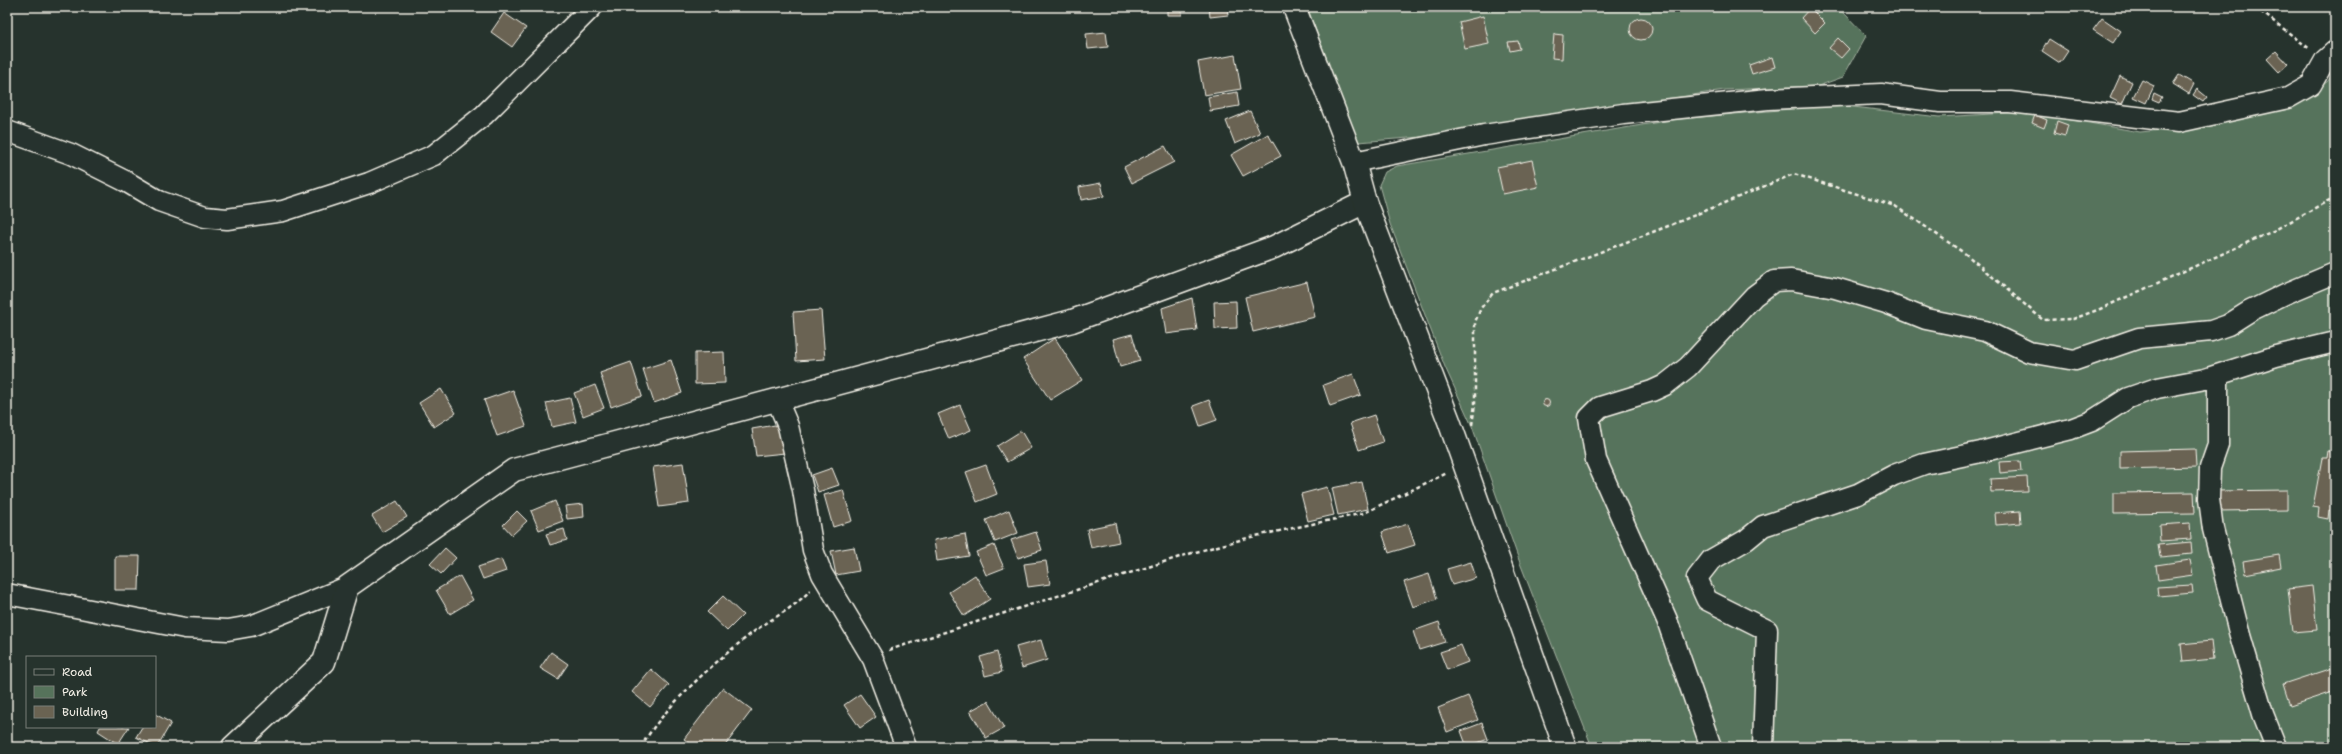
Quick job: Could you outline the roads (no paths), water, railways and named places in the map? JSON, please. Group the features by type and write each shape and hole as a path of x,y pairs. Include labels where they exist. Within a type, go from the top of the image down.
{"street":[{"path":"7,131 71,154 126,182 159,202 205,218 227,219 283,211 369,183 434,155 484,114 592,7"},
{"path":"1294,7 1354,162 1365,202 1464,464 1565,747"},
{"path":"1354,162 1484,135 1623,114 1768,99 1882,94 1940,102 2031,104 2178,122 2288,98 2310,85 2330,56"},
{"path":"7,594 186,628 228,630 251,626 346,586 514,470 1072,321 1274,247 1365,202"},
{"path":"1711,747 1667,620 1596,460 1589,418 1600,407 1652,391 1665,384 1688,366 1754,296 1774,281 1791,280 1835,288 1886,303 1926,320 1986,331 2029,352 2075,360 2139,338 2211,331 2222,327 2285,294 2335,273"},
{"path":"1763,747 1767,630 1707,600 1697,578 1711,560 1746,540 1763,526 1858,494 1894,475 1924,464 1981,452 2071,429 2092,421 2128,398 2157,388 2218,375 2276,356 2335,342"},
{"path":"2218,375 2218,446 2210,468 2209,499 2213,529 2239,632 2263,714 2276,747"},
{"path":"777,400 788,426 803,490 813,550 822,574 873,659 906,747"},
{"path":"233,747 324,662 346,586"}]}
